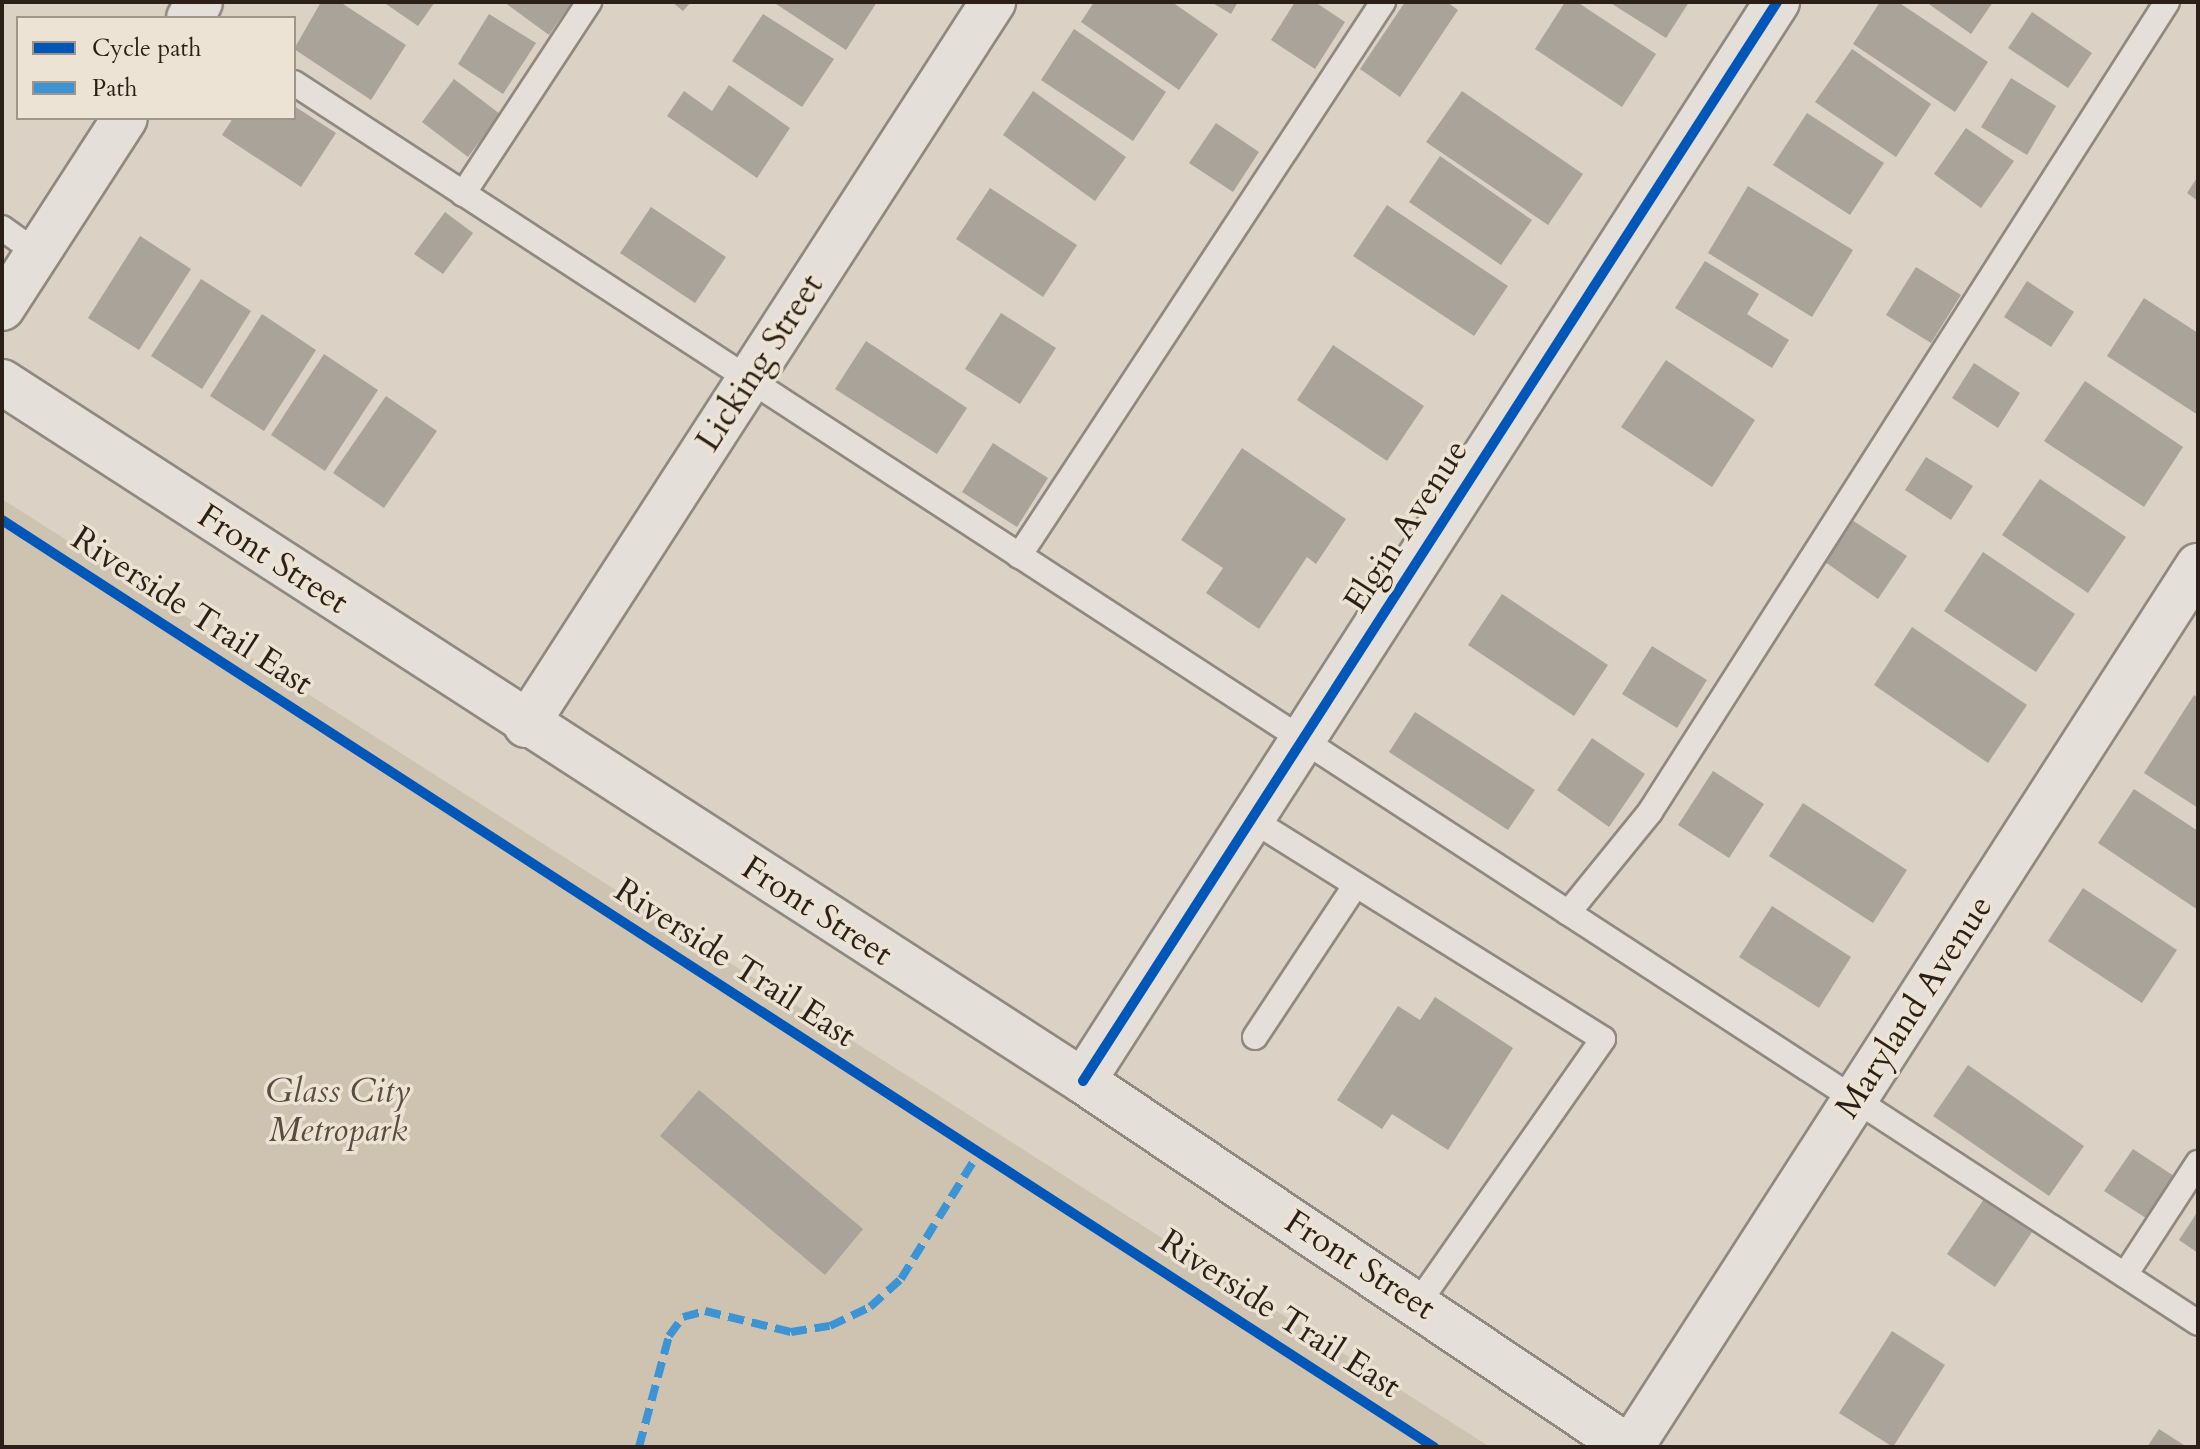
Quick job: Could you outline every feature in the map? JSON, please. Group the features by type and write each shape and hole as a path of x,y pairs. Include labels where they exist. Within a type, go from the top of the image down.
{"street":[{"name":"Licking Street","path":"526,725 993,2"},
{"name":"Elgin Avenue","path":"1083,1081 1777,2"},
{"path":"2,308 124,120"},
{"name":"Front Street","path":"2,382 526,725 1083,1081 1630,1447"},
{"name":"Maryland Avenue","path":"1630,1447 2198,566"}],"lane":[{"path":"463,194 589,2"},
{"path":"1019,556 1383,2"},
{"path":"1568,913 1650,812 2167,2"},
{"path":"296,84 2198,1323"},
{"path":"2,228 37,253"},
{"path":"1251,819 1603,1039 1418,1303"},
{"path":"1255,1037 1355,886"},
{"path":"2125,1275 2198,1163"}],"green space":[{"name":"Glass City Metropark","path":"2,499 1490,1447 2,1447"}],"building":[{"path":"321,2 340,2 406,45 371,100 296,50"},
{"path":"383,2 435,2 418,26"},
{"path":"504,2 572,2 549,35"},
{"path":"672,2 691,2 683,11"},
{"path":"773,2 877,2 846,50"},
{"path":"1094,2 1172,2 1218,34 1179,90 1081,22"},
{"path":"1211,2 1238,2 1231,14"},
{"path":"1295,2 1315,2 1345,22 1315,69 1271,40"},
{"path":"1405,2 1447,2 1458,10 1400,97 1360,69"},
{"path":"1565,2 1577,2 1656,54 1622,107 1535,49"},
{"path":"1609,2 1689,2 1666,38"},
{"path":"1880,2 1898,2 1988,62 1955,112 1853,44"},
{"path":"1926,2 1993,2 1971,34"},
{"path":"2032,12 2092,53 2068,88 2008,48"},
{"path":"489,14 536,43 503,94 458,64"},
{"path":"763,14 834,59 802,107 732,61"},
{"path":"1074,29 1166,92 1133,141 1041,80"},
{"path":"1852,49 1931,104 1896,157 1815,102"},
{"path":"2011,78 2056,106 2027,155 1981,127"},
{"path":"454,79 500,114 468,157 422,122"},
{"path":"729,85 790,128 757,178 667,116 684,91 712,111"},
{"path":"1033,91 1126,157 1095,201 1003,135"},
{"path":"1462,91 1583,174 1548,225 1426,142"},
{"path":"296,107 336,133 301,187 222,135 232,120 296,120"},
{"path":"1807,113 1884,163 1850,215 1773,165"},
{"path":"1216,123 1259,152 1233,192 1189,163"},
{"path":"1966,128 2014,161 1981,208 1934,174"},
{"path":"1440,156 1532,220 1501,265 1409,202"},
{"path":"2198,176 2198,201 2187,193"},
{"path":"1748,186 1853,250 1812,317 1708,253"},
{"path":"990,188 1077,245 1043,297 956,239"},
{"path":"1387,205 1508,286 1474,336 1353,256"},
{"path":"651,207 726,257 695,303 620,253"},
{"path":"445,212 473,233 443,274 414,254"},
{"path":"140,236 191,269 139,350 88,318"},
{"path":"1705,261 1759,294 1747,314 1789,340 1772,368 1675,308"},
{"path":"1916,267 1961,295 1931,343 1886,315"},
{"path":"201,279 251,311 202,389 151,356"},
{"path":"2027,281 2074,312 2051,347 2004,317"},
{"path":"2144,298 2198,333 2198,415 2107,356"},
{"path":"1001,313 1056,348 1020,404 965,369"},
{"path":"262,314 316,350 264,431 210,396"},
{"path":"866,341 967,408 937,454 835,389"},
{"path":"1333,345 1424,406 1387,461 1297,400"},
{"path":"324,354 378,390 325,471 271,435"},
{"path":"1666,360 1755,420 1712,487 1621,427"},
{"path":"1974,363 2020,393 1998,428 1952,398"},
{"path":"2085,381 2183,447 2144,507 2044,441"},
{"path":"386,396 437,431 384,508 333,473"},
{"path":"993,443 1048,478 1017,527 962,492"},
{"path":"1242,448 1346,519 1316,564 1307,557 1259,629 1206,593 1223,568 1181,540"},
{"path":"1926,457 1973,486 1951,520 1905,490"},
{"path":"2040,479 2126,537 2088,593 2002,535"},
{"path":"1852,520 1907,556 1878,599 1825,562"},
{"path":"1983,552 2075,614 2036,672 1944,611"},
{"path":"1502,594 1608,665 1574,716 1468,645"},
{"path":"1912,627 2027,705 1988,763 1874,685"},
{"path":"1652,646 1707,680 1677,728 1622,694"},
{"path":"2194,695 2198,698 2198,808 2144,773"},
{"path":"1415,712 1535,790 1508,830 1389,752"},
{"path":"1592,738 1645,774 1609,827 1557,790"},
{"path":"1713,771 1764,804 1729,858 1678,825"},
{"path":"2134,789 2198,831 2198,910 2098,843"},
{"path":"1803,803 1907,870 1873,923 1769,856"},
{"path":"2083,888 2177,950 2142,1003 2048,941"},
{"path":"1772,906 1851,957 1819,1008 1739,957"},
{"path":"1435,997 1513,1048 1448,1150 1392,1114 1382,1129 1337,1100 1398,1006 1420,1020"},
{"path":"1968,1065 2084,1146 2049,1196 1933,1116"},
{"path":"699,1090 863,1229 825,1275 660,1136"},
{"path":"2133,1149 2177,1178 2149,1220 2104,1191"},
{"path":"1984,1199 2032,1232 1995,1287 1947,1254"},
{"path":"2198,1211 2198,1253 2179,1240"},
{"path":"1892,1331 1945,1365 1893,1447 1839,1413"},
{"path":"2159,1429 2187,1447 2147,1447"}],"marked path":[{"path":"639,1447 669,1336 683,1317 705,1311 791,1332 830,1326 870,1307 901,1279 979,1152"}],"cycle path":[{"path":"1083,1081 1777,2"},
{"name":"Riverside Trail East","path":"2,520 1434,1447"}]}
